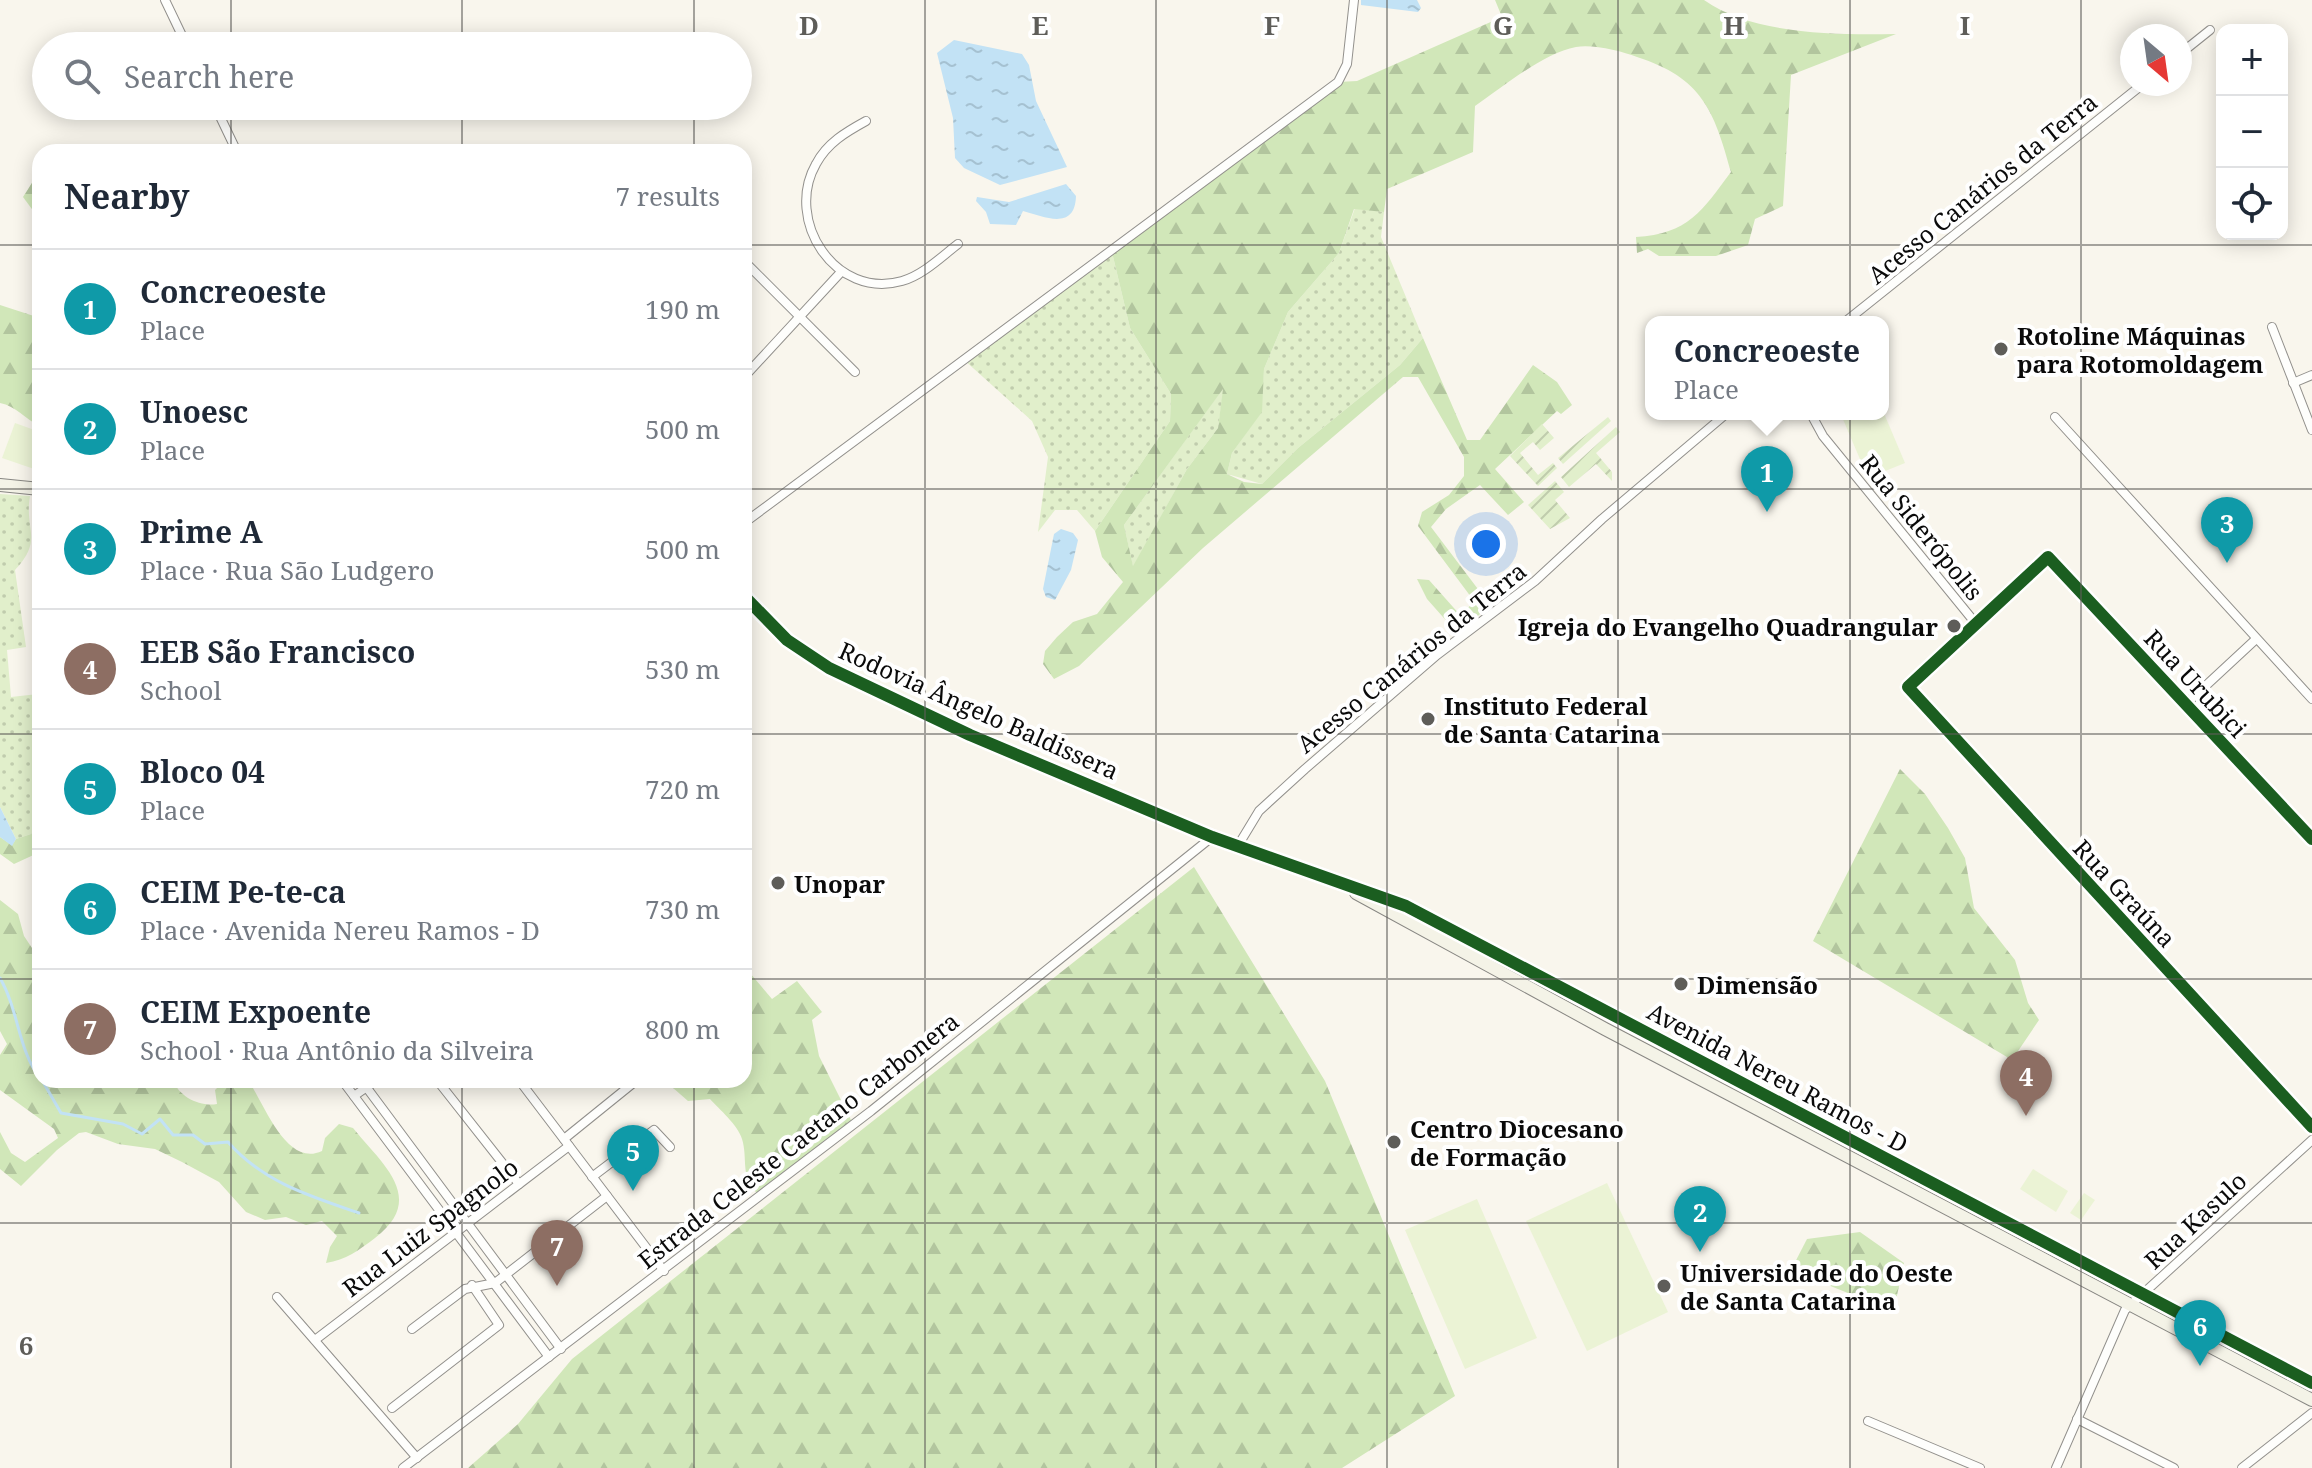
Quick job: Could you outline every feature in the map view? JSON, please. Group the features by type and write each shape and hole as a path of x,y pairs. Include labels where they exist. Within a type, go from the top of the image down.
{"street":[{"path":"165,0 180,32"},
{"path":"752,517 1338,82 1347,64 1354,0"},
{"path":"2192,44 2210,30"},
{"name":"Acesso Canários da Terra","path":"1853,316 2128,96"},
{"path":"222,120 233,144"},
{"path":"866,121 827,148 815,165 804,200 806,221 815,242 841,272 880,283 900,282 919,274 958,244"},
{"path":"752,269 855,372"},
{"path":"752,368 841,272"},
{"path":"2272,327 2312,430"},
{"path":"2293,383 2312,375"},
{"path":"2055,417 2312,699"},
{"name":"Acesso Canários da Terra","path":"1239,844 1259,811 1305,769 1437,655 1535,581 1602,519 1719,420"},
{"name":"Rua Siderópolis","path":"1814,420 1823,436 1977,625"},
{"path":"0,485 32,488"},
{"name":"Rua Urubici","path":"1977,625 2048,557 2312,839"},
{"name":"Rodovia Ângelo Baldissera","path":"752,604 787,640 829,668 970,735 1212,837"},
{"name":"Rua Graúna","path":"1977,625 1908,687 2312,1127"},
{"path":"2186,704 2255,640"},
{"name":"Avenida Nereu Ramos - D","path":"1212,837 1239,844 1406,906 2312,1383"},
{"name":"Estrada Celeste Caetano Carbonera","path":"403,1468 922,1071 1212,837"},
{"name":"Avenida Nereu Ramos - D","path":"1325,875 1399,919 2312,1400"},
{"path":"348,1088 549,1357"},
{"path":"354,1096 361,1088"},
{"path":"367,1088 561,1349"},
{"path":"443,1088 519,1184"},
{"path":"525,1088 664,1271"},
{"name":"Rua Luiz Spagnolo","path":"315,1340 519,1184 628,1088"},
{"path":"1758,1109 1765,1095"},
{"path":"592,1177 654,1130 670,1147"},
{"name":"Rua Kasulo","path":"2056,1468 2130,1304 2312,1140"},
{"path":"412,1329 472,1285 495,1283 607,1196"},
{"path":"392,1408 499,1325 472,1285"},
{"path":"277,1297 417,1458"},
{"path":"2242,1468 2312,1413"},
{"path":"2077,1419 2174,1468"},
{"path":"1868,1421 1980,1468"},
{"path":"1951,1468 1955,1458"}],"green space":[{"path":"1495,0 1704,0 1724,12 1771,26 1823,33 1896,34 1791,75 1783,206 1755,219 1748,245 1716,256 1659,256 1648,249 1637,253 1636,237 1669,231 1692,218 1731,172 1711,114 1691,86 1659,65 1599,47 1563,50 1524,72 1475,106 1473,152 1387,189 1384,212 1354,209 1339,253 1288,312 1264,369 1262,412 1232,453 1227,474 1244,482 1262,484 1298,448 1400,365 1423,338 1467,440 1480,440 1533,365 1557,382 1572,405 1561,414 1557,411 1495,469 1524,502 1508,515 1480,485 1446,509 1431,527 1490,605 1458,634 1427,599 1417,579 1429,580 1461,616 1474,601 1418,526 1422,512 1449,495 1464,476 1464,457 1418,377 1403,377 1203,548 1079,666 1054,679 1043,664 1045,651 1073,622 1097,614 1123,582 1102,557 1095,531 1170,421 1171,394 1130,328 1111,248 1338,82 1357,81 1502,17","holes":["1223,389 1218,428 1187,469 1133,566 1124,525"]},
{"path":"32,183 32,209 23,197"},
{"path":"1355,208 1384,212 1381,237 1423,338 1400,365 1298,448 1262,484 1227,474 1232,453 1261,412 1264,369 1288,312 1339,253"},
{"path":"1111,248 1130,328 1171,394 1170,421 1095,531 1077,510 1055,510 1038,532 1048,457 1032,421 963,359"},
{"path":"0,305 32,315 32,421 0,403"},
{"path":"1224,387 1218,428 1187,469 1133,567 1124,525"},
{"path":"1608,417 1611,421 1563,464 1558,458"},
{"path":"1843,420 1887,420 1905,463 1868,478"},
{"path":"15,423 32,429 32,468 2,458"},
{"path":"1542,424 1554,438 1540,450 1533,442 1520,453 1538,475 1553,463 1557,468 1538,486 1510,456"},
{"path":"1616,427 1620,432 1596,453 1612,472 1612,481 1596,464 1569,487 1561,477"},
{"path":"1555,481 1564,492 1555,500 1570,518 1550,529 1528,505"},
{"path":"0,494 30,496 31,542 15,570 26,647 7,650 11,697 32,695 32,834 16,839 0,807"},
{"path":"1900,769 1925,794 1965,858 1974,908 2015,960 2028,1003 2039,1020 2012,1060 1813,941"},
{"path":"32,834 32,856 14,864 0,854 0,837 12,845 16,839"},
{"path":"1194,867 1325,1081 1455,1396 1342,1468 468,1468 518,1424 572,1359"},
{"path":"0,900 18,914 24,936 32,948 32,1088 178,1088 185,1096 210,1105 217,1104 217,1088 253,1088 278,1130 298,1150 309,1154 322,1151 325,1138 339,1124 353,1128 395,1182 399,1195 398,1209 390,1223 375,1238 340,1260 326,1263 337,1236 322,1221 306,1225 286,1217 265,1220 246,1212 219,1182 155,1149 118,1144 86,1132 79,1133 21,1186 0,1169 0,1132 11,1153 25,1162 58,1138 54,1129 0,1090 0,1055 7,1044 0,1031"},
{"path":"752,975 772,999 797,981 822,1012 812,1020 819,1056 852,1122 757,1193 748,1181 744,1146 732,1123 710,1099 688,1101 673,1088 752,1088"},
{"path":"2033,1169 2068,1191 2056,1212 2020,1189"},
{"path":"1607,1183 1668,1312 1587,1351 1526,1221"},
{"path":"2084,1193 2095,1200 2081,1220 2070,1213"},
{"path":"1477,1199 1537,1338 1465,1369 1405,1230"},
{"path":"1860,1232 1904,1263 1896,1300 1875,1304 1791,1270 1807,1239"}],"water":[{"path":"1361,0 1417,0 1421,8 1418,12 1361,5"},
{"path":"954,40 1022,54 1029,65 1036,101 1067,167 1000,185 964,168 955,158 953,118 937,53"},
{"path":"1066,184 1076,196 1074,207 1065,218 1049,218 1023,211 1016,225 990,224 986,212 976,201 977,197 1009,202"},
{"path":"1061,529 1073,533 1078,540 1071,570 1055,600 1046,597 1043,589 1054,534"},
{"path":"0,807 16,839 12,846 0,837"}],"waterway":[{"path":"0,978 32,1065"},
{"path":"47,1088 61,1113 123,1124 142,1134 160,1119 173,1135 193,1135 205,1144 228,1142 272,1178 305,1194 359,1213"}],"cycle path":[{"path":"2312,839 2048,557 1908,687 2312,1127"},
{"path":"752,604 787,640 829,668 970,735 1212,837 1406,906 2312,1383"}],"place":[{"name":"Rotoline Máquinas para Rotomoldagem","path":"2001,349"},
{"name":"Concreoeste","path":"1767,512"},
{"name":"Prime A","path":"2227,563"},
{"name":"Igreja do Evangelho Quadrangular","path":"1954,626"},
{"name":"Instituto Federal de Santa Catarina","path":"1428,719"},
{"name":"Unopar","path":"778,883"},
{"name":"Dimensão","path":"1681,984"},
{"name":"EEB São Francisco","path":"2026,1116"},
{"name":"Centro Diocesano de Formação","path":"1394,1142"},
{"name":"Bloco 04","path":"633,1191"},
{"name":"Unoesc","path":"1700,1252"},
{"name":"CEIM Expoente","path":"557,1286"},
{"name":"Universidade do Oeste de Santa Catarina","path":"1664,1286"},
{"name":"CEIM Pe-te-ca","path":"2200,1366"}]}
